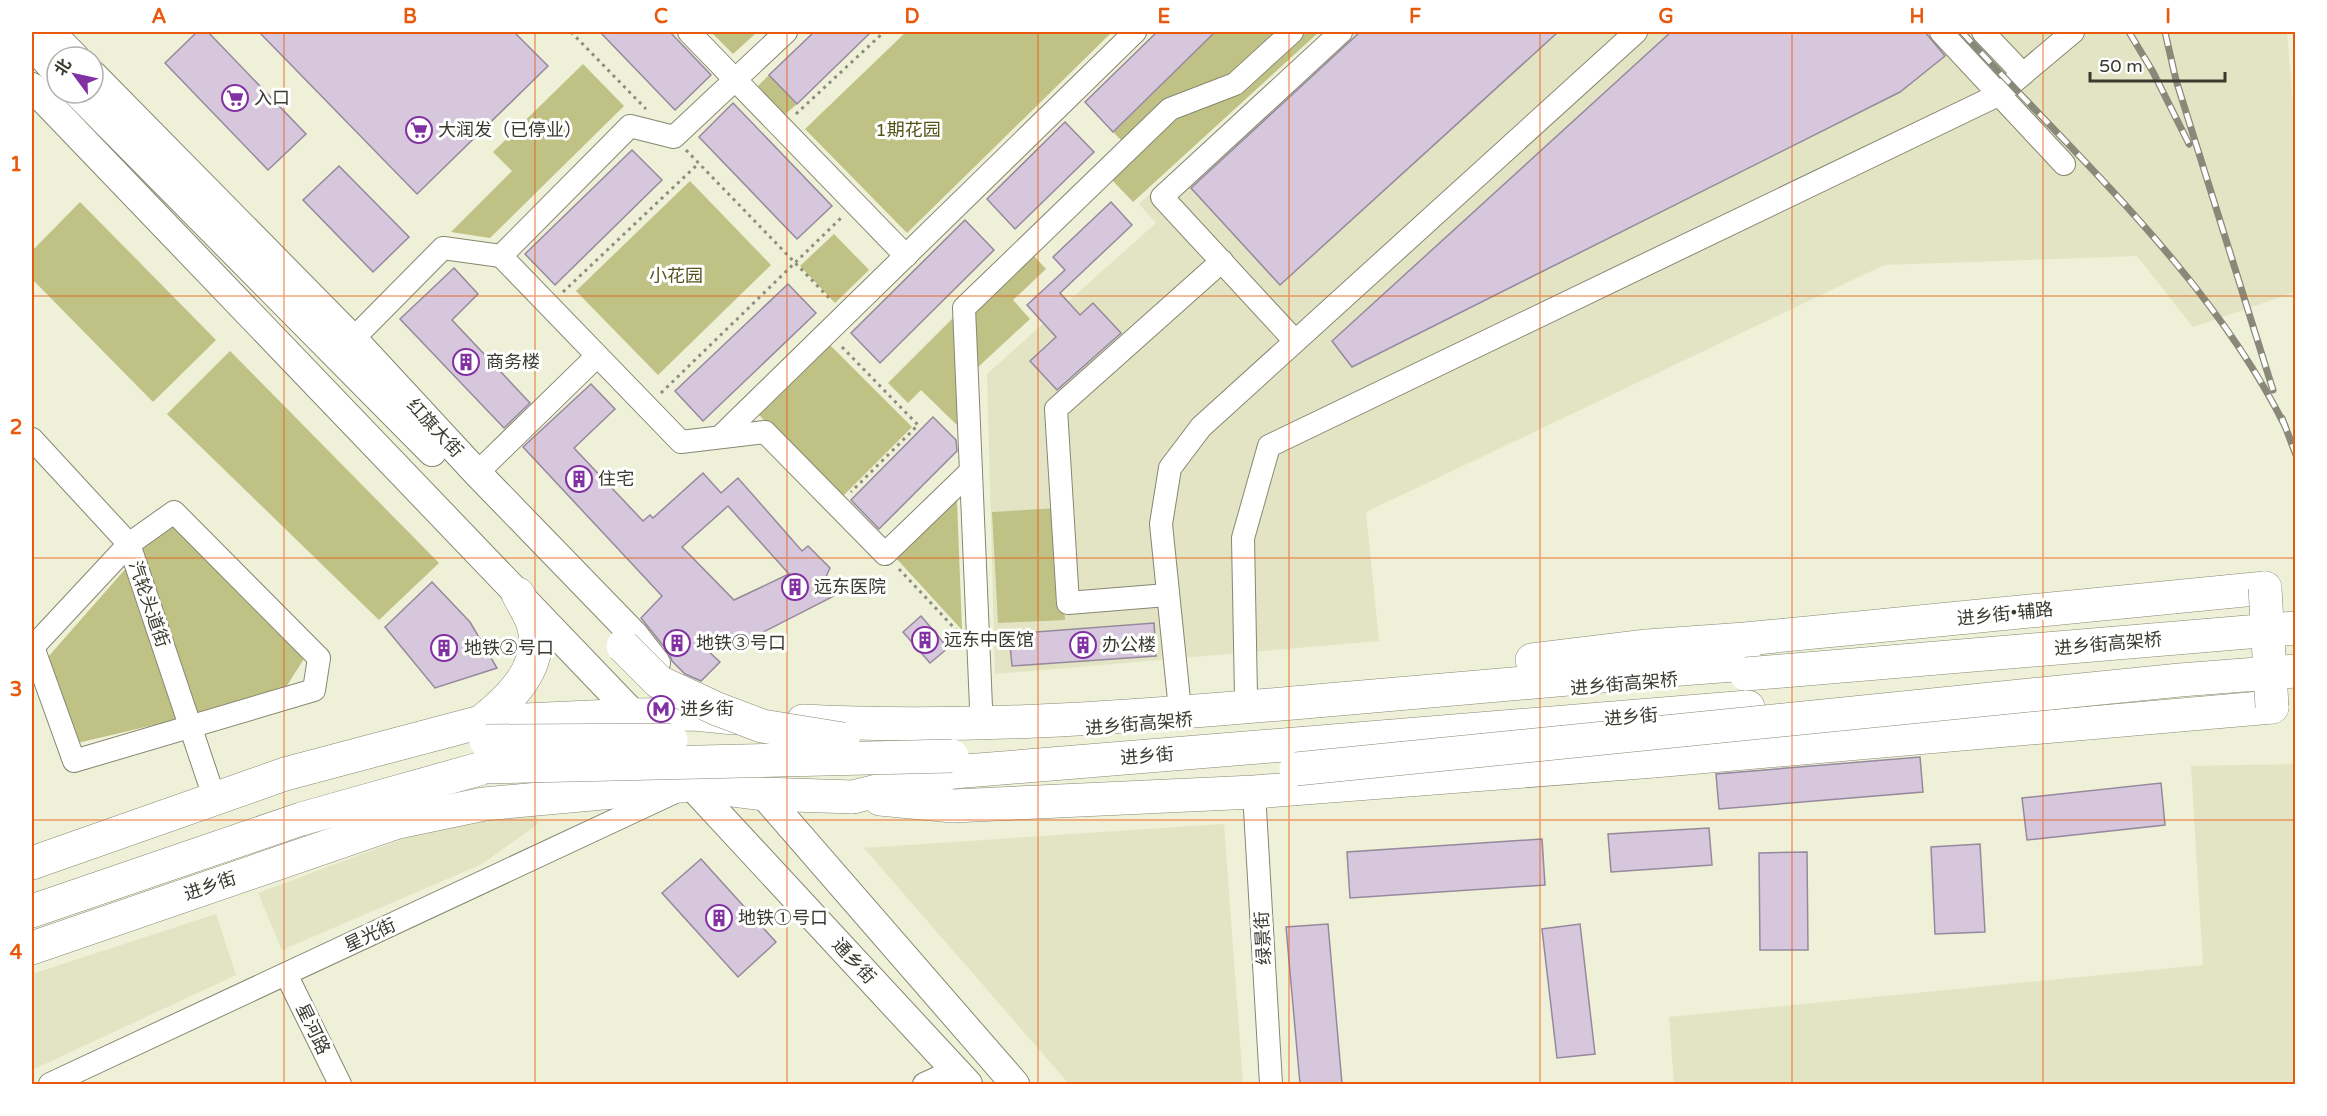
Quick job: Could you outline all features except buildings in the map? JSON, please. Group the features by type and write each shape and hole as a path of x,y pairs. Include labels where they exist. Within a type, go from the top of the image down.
{"highway":[{"name":"进乡街•辅路","path":"1648,659 1746,651 2265,588 2272,707 1654,761"},
{"path":"481,722 515,692 534,659 534,628 518,594"},
{"name":"进乡街高架桥","path":"952,748 2295,628"},
{"path":"623,646 659,682 717,709 762,726 855,732 947,708 1246,696 1648,659"},
{"name":"进乡街高架桥","path":"952,748 2295,649"},
{"path":"32,884 294,793 486,741 855,732 1163,714 1648,659"},
{"path":"854,797 953,806 1133,783 1296,769 2156,682 2295,672"},
{"name":"进乡街","path":"32,948 398,822 484,804 691,785 763,794 854,797 953,772 1748,707"},
{"path":"32,863 285,774 481,722 694,714 855,732 952,748"},
{"name":"红旗大街","path":"694,714 763,794"},
{"path":"634,715 691,785"},
{"path":"986,803 1163,798 1654,761 1652,715"},
{"name":"进乡街","path":"32,911 302,819 486,767 952,748"}],"main road":[{"path":"50,32 63,45"},
{"path":"32,44 45,59"},
{"path":"32,87 634,715"},
{"name":"红旗大街","path":"105,87 353,339 477,474 635,636 694,714"},
{"path":"89,105 623,646"},
{"name":"通乡街","path":"691,785 962,1077"},
{"path":"763,794 1015,1084"}],"street":[{"path":"689,32 906,256"},
{"path":"501,256 630,126 674,137 786,32"},
{"path":"720,437 1135,32"},
{"path":"981,707 964,308 1170,109 1235,84 1292,32"},
{"path":"1295,341 1162,197 1341,32"},
{"path":"1179,700 1161,524 1170,468 1201,427 1636,32"},
{"path":"1941,32 2064,164"},
{"path":"1983,32 2023,74"},
{"path":"1246,696 1243,538 1269,446 1998,95 2073,32"},
{"path":"353,339 443,248 501,256 681,442 765,432 885,554 971,471"},
{"path":"1167,595 1068,603 1056,410 1222,261"},
{"path":"477,474 597,356"},
{"name":"汽轮头道街","path":"32,439 129,544 215,800"},
{"path":"174,512 319,657 314,690 190,725 74,761 33,647 129,544 174,512"},
{"name":"星光街","path":"50,1084 691,785"},
{"name":"绿景街","path":"1254,792 1271,1084"},
{"name":"星河路","path":"286,974 340,1084"},
{"path":"924,1084 962,1077"}],"path":[{"path":"571,32 845,315"},
{"path":"782,128 884,32"},
{"path":"563,292 699,163"},
{"path":"647,407 856,204"},
{"path":"827,332 918,425 837,506"},
{"path":"885,554 978,653"}],"shaded area":[{"path":"1330,32 2287,32 2296,140 2295,292 2193,327 2137,256 1884,265 1366,512 1379,641 995,674 987,374 1156,223 1139,204"},
{"path":"2295,764 2295,1084 1674,1084 1669,1017 2203,965 2191,766"},
{"path":"535,811 538,824 482,864 282,950 258,893 451,821"},
{"path":"1224,824 1243,1084 1069,1084 864,848"},
{"path":"216,914 236,975 32,1070 32,974"}],"green space":[{"path":"711,32 757,32 733,54"},
{"name":"1期花园","path":"906,32 1112,32 907,233 805,129"},
{"path":"1215,32 1277,32 1229,79 1124,143 1113,132"},
{"path":"1305,32 1319,32 1133,202 1112,180 1179,117 1243,91"},
{"path":"583,64 624,106 490,238 451,232 512,171 493,152"},
{"path":"769,75 797,104 781,118 754,90"},
{"name":"小花园","path":"690,181 771,265 658,375 576,291"},
{"path":"80,202 216,340 153,402 32,279 32,251"},
{"path":"834,234 869,270 835,303 800,266"},
{"path":"1033,255 1046,269 1013,300 1030,319 977,368 975,309"},
{"path":"954,317 959,427 921,390 908,403 888,383"},
{"path":"828,343 912,427 841,498 757,413"},
{"path":"230,351 439,563 379,620 167,414"},
{"path":"957,500 962,630 895,557"},
{"path":"1059,508 1065,620 998,623 992,512"},
{"path":"171,517 307,654 281,695 73,744 41,665"}],"railway":[{"path":"1962,32 2094,171 2179,267 2218,318 2254,371 2285,426"},
{"path":"2129,32 2153,72 2189,144"},
{"path":"2165,32 2176,80 2273,390"},
{"path":"2282,418 2296,455"}],"place":[{"name":"入口","path":"235,98"},
{"name":"大润发（已停业）","path":"419,130"},
{"name":"商务楼","path":"466,362"},
{"name":"住宅","path":"579,479"},
{"name":"远东医院","path":"795,587"},
{"name":"远东中医馆","path":"925,640"},
{"name":"地铁③号口","path":"677,643"},
{"name":"办公楼","path":"1083,645"},
{"name":"地铁②号口","path":"444,648"},
{"name":"进乡街","path":"661,709"},
{"name":"地铁①号口","path":"719,918"}]}
